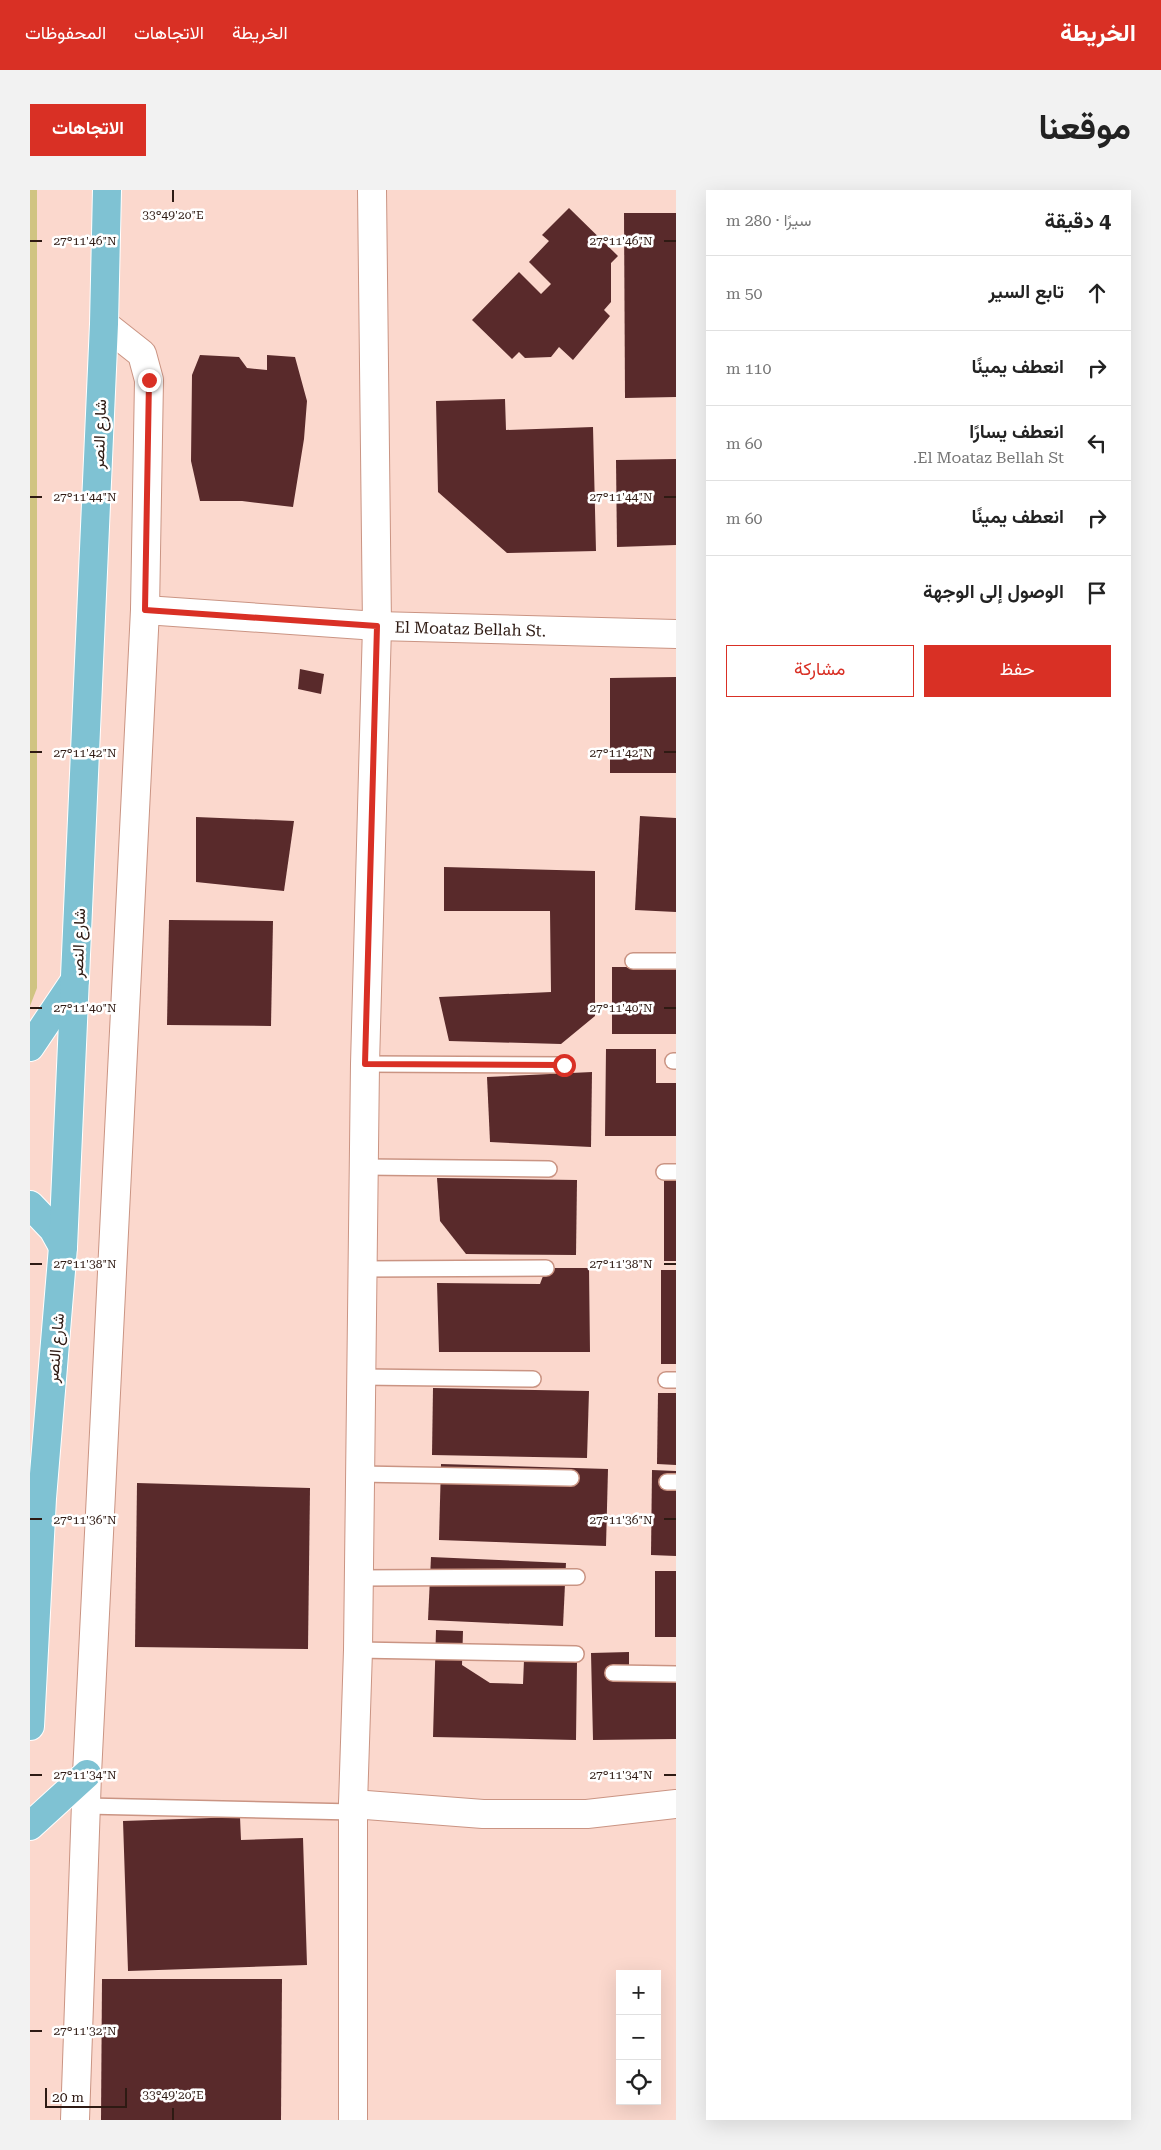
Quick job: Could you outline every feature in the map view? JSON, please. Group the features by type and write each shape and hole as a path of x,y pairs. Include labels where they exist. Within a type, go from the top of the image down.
{"main road":[{"name":"شارع النصر","path":"30,1726 42,1498 63,1247 104,324 107,190"},
{"path":"30,1047 76,979"},
{"path":"30,1205 53,1229 63,1247"},
{"path":"30,1826 87,1774"}],"street":[{"path":"353,2120 353,1808 358,1650 363,1168 377,626 372,190"},
{"path":"75,2120 87,1774 145,610 149,380 142,354 104,324"},
{"name":"El Moataz Bellah St.","path":"145,610 377,626 676,634"},
{"path":"353,1808 483,1814 587,1814 676,1804"}],"lane":[{"path":"633,961 676,961"},
{"path":"365,1064 564,1065"},
{"path":"363,1168 549,1169"},
{"path":"363,1269 546,1268"},
{"path":"361,1377 533,1379"},
{"path":"360,1474 571,1478"},
{"path":"359,1578 577,1577"},
{"path":"358,1650 576,1654"},
{"path":"613,1673 676,1674"},
{"path":"86,1806 353,1808"}],"shaded area":[{"path":"30,190 37,190 37,988 30,1006"}],"building":[{"path":"569,208 618,256 611,263 611,302 604,310 610,316 573,360 559,347 551,357 525,358 519,352 512,359 472,320 519,272 541,294 551,284 529,262 549,241 542,235"},
{"path":"624,213 676,213 676,397 625,398"},
{"path":"200,355 239,357 247,368 267,370 267,355 295,357 307,401 304,439 293,507 242,501 200,501 191,461 192,375"},
{"path":"505,399 506,430 593,427 596,551 507,553 438,492 436,401"},
{"path":"676,459 676,545 617,547 616,460"},
{"path":"300,669 324,674 321,694 298,689"},
{"path":"676,677 676,773 610,773 610,678"},
{"path":"640,816 676,818 676,912 635,910"},
{"path":"196,817 294,821 284,891 196,882"},
{"path":"444,867 595,871 595,1016 561,1044 449,1041 439,997 551,992 550,911 444,911"},
{"path":"169,920 273,921 271,1026 167,1025"},
{"path":"612,967 676,967 676,1034 612,1034"},
{"path":"606,1049 656,1049 656,1083 676,1083 676,1136 605,1136"},
{"path":"592,1072 591,1147 490,1142 487,1077"},
{"path":"664,1172 676,1172 676,1261 664,1261"},
{"path":"437,1178 577,1180 576,1255 466,1254 440,1221"},
{"path":"546,1268 589,1268 590,1352 439,1352 437,1283 540,1284"},
{"path":"661,1270 676,1270 676,1364 661,1364"},
{"path":"433,1388 589,1391 587,1458 432,1455"},
{"path":"658,1393 676,1393 676,1465 657,1464"},
{"path":"441,1464 608,1469 606,1546 439,1540"},
{"path":"652,1470 676,1471 676,1556 651,1555"},
{"path":"137,1483 310,1488 308,1649 135,1647"},
{"path":"431,1557 566,1563 563,1626 428,1620"},
{"path":"655,1571 676,1571 676,1637 655,1637"},
{"path":"436,1630 463,1631 462,1665 490,1683 523,1684 524,1660 577,1662 576,1740 433,1737"},
{"path":"629,1652 629,1681 676,1680 676,1739 593,1740 591,1653"},
{"path":"240,1817 241,1840 303,1838 307,1965 128,1971 123,1821"},
{"path":"102,1979 282,1979 281,2120 101,2120"}],"route":[{"path":"149,380 145,610 377,626 365,1064 564,1065"}]}
